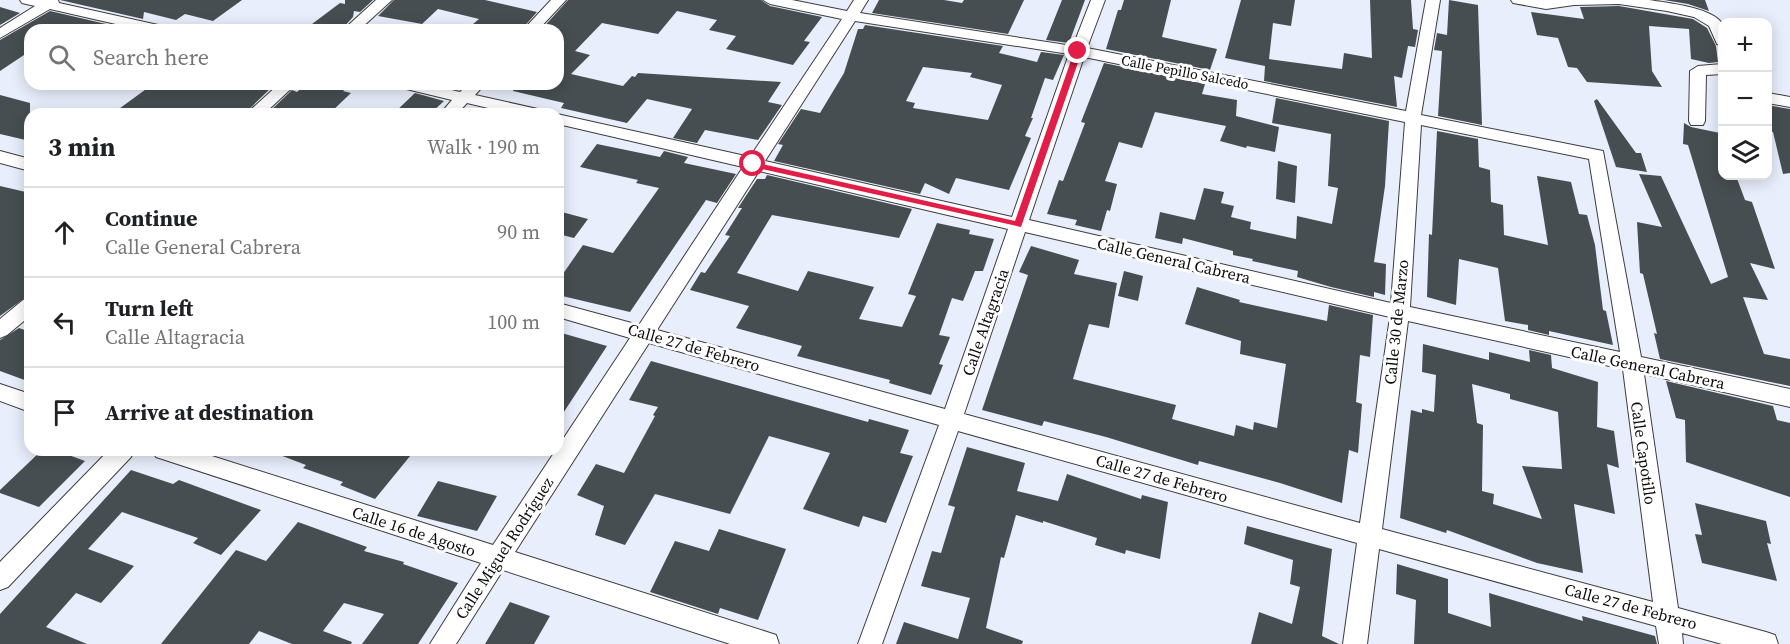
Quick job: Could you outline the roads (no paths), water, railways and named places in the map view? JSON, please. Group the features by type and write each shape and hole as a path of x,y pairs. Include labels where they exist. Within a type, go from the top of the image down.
{"street":[{"path":"27,0 51,2 138,24"},
{"path":"357,24 385,0"},
{"path":"536,24 559,0"},
{"name":"Calle Pepillo Salcedo","path":"770,0 855,8 1597,155"},
{"name":"Calle Altagracia","path":"870,644 952,419 1078,51 1098,0"},
{"name":"Calle 30 de Marzo","path":"1355,644 1400,312 1413,117 1433,0"},
{"path":"1518,0 1546,5 1574,1 1619,0 1699,14 1714,24 1718,32"},
{"path":"1699,14 1709,8 1712,0"},
{"path":"0,34 51,2"},
{"name":"Calle Miguel Rodríguez","path":"564,455 855,8"},
{"path":"1697,121 1698,71 1718,69"},
{"path":"261,108 281,90"},
{"path":"432,90 511,108"},
{"path":"454,108 471,90"},
{"path":"1772,99 1790,102"},
{"name":"Calle General Cabrera","path":"564,120 1400,312 1790,398"},
{"name":"Calle Capotillo","path":"1597,155 1632,364 1671,644"},
{"path":"0,156 24,163"},
{"path":"0,330 24,310"},
{"name":"Calle 27 de Febrero","path":"564,312 1766,644"},
{"path":"0,392 24,401"},
{"path":"0,579 117,456"},
{"name":"Calle 16 de Agosto","path":"183,456 767,644"},
{"name":"Calle Miguel Rodríguez","path":"442,644 563,456"}]}
